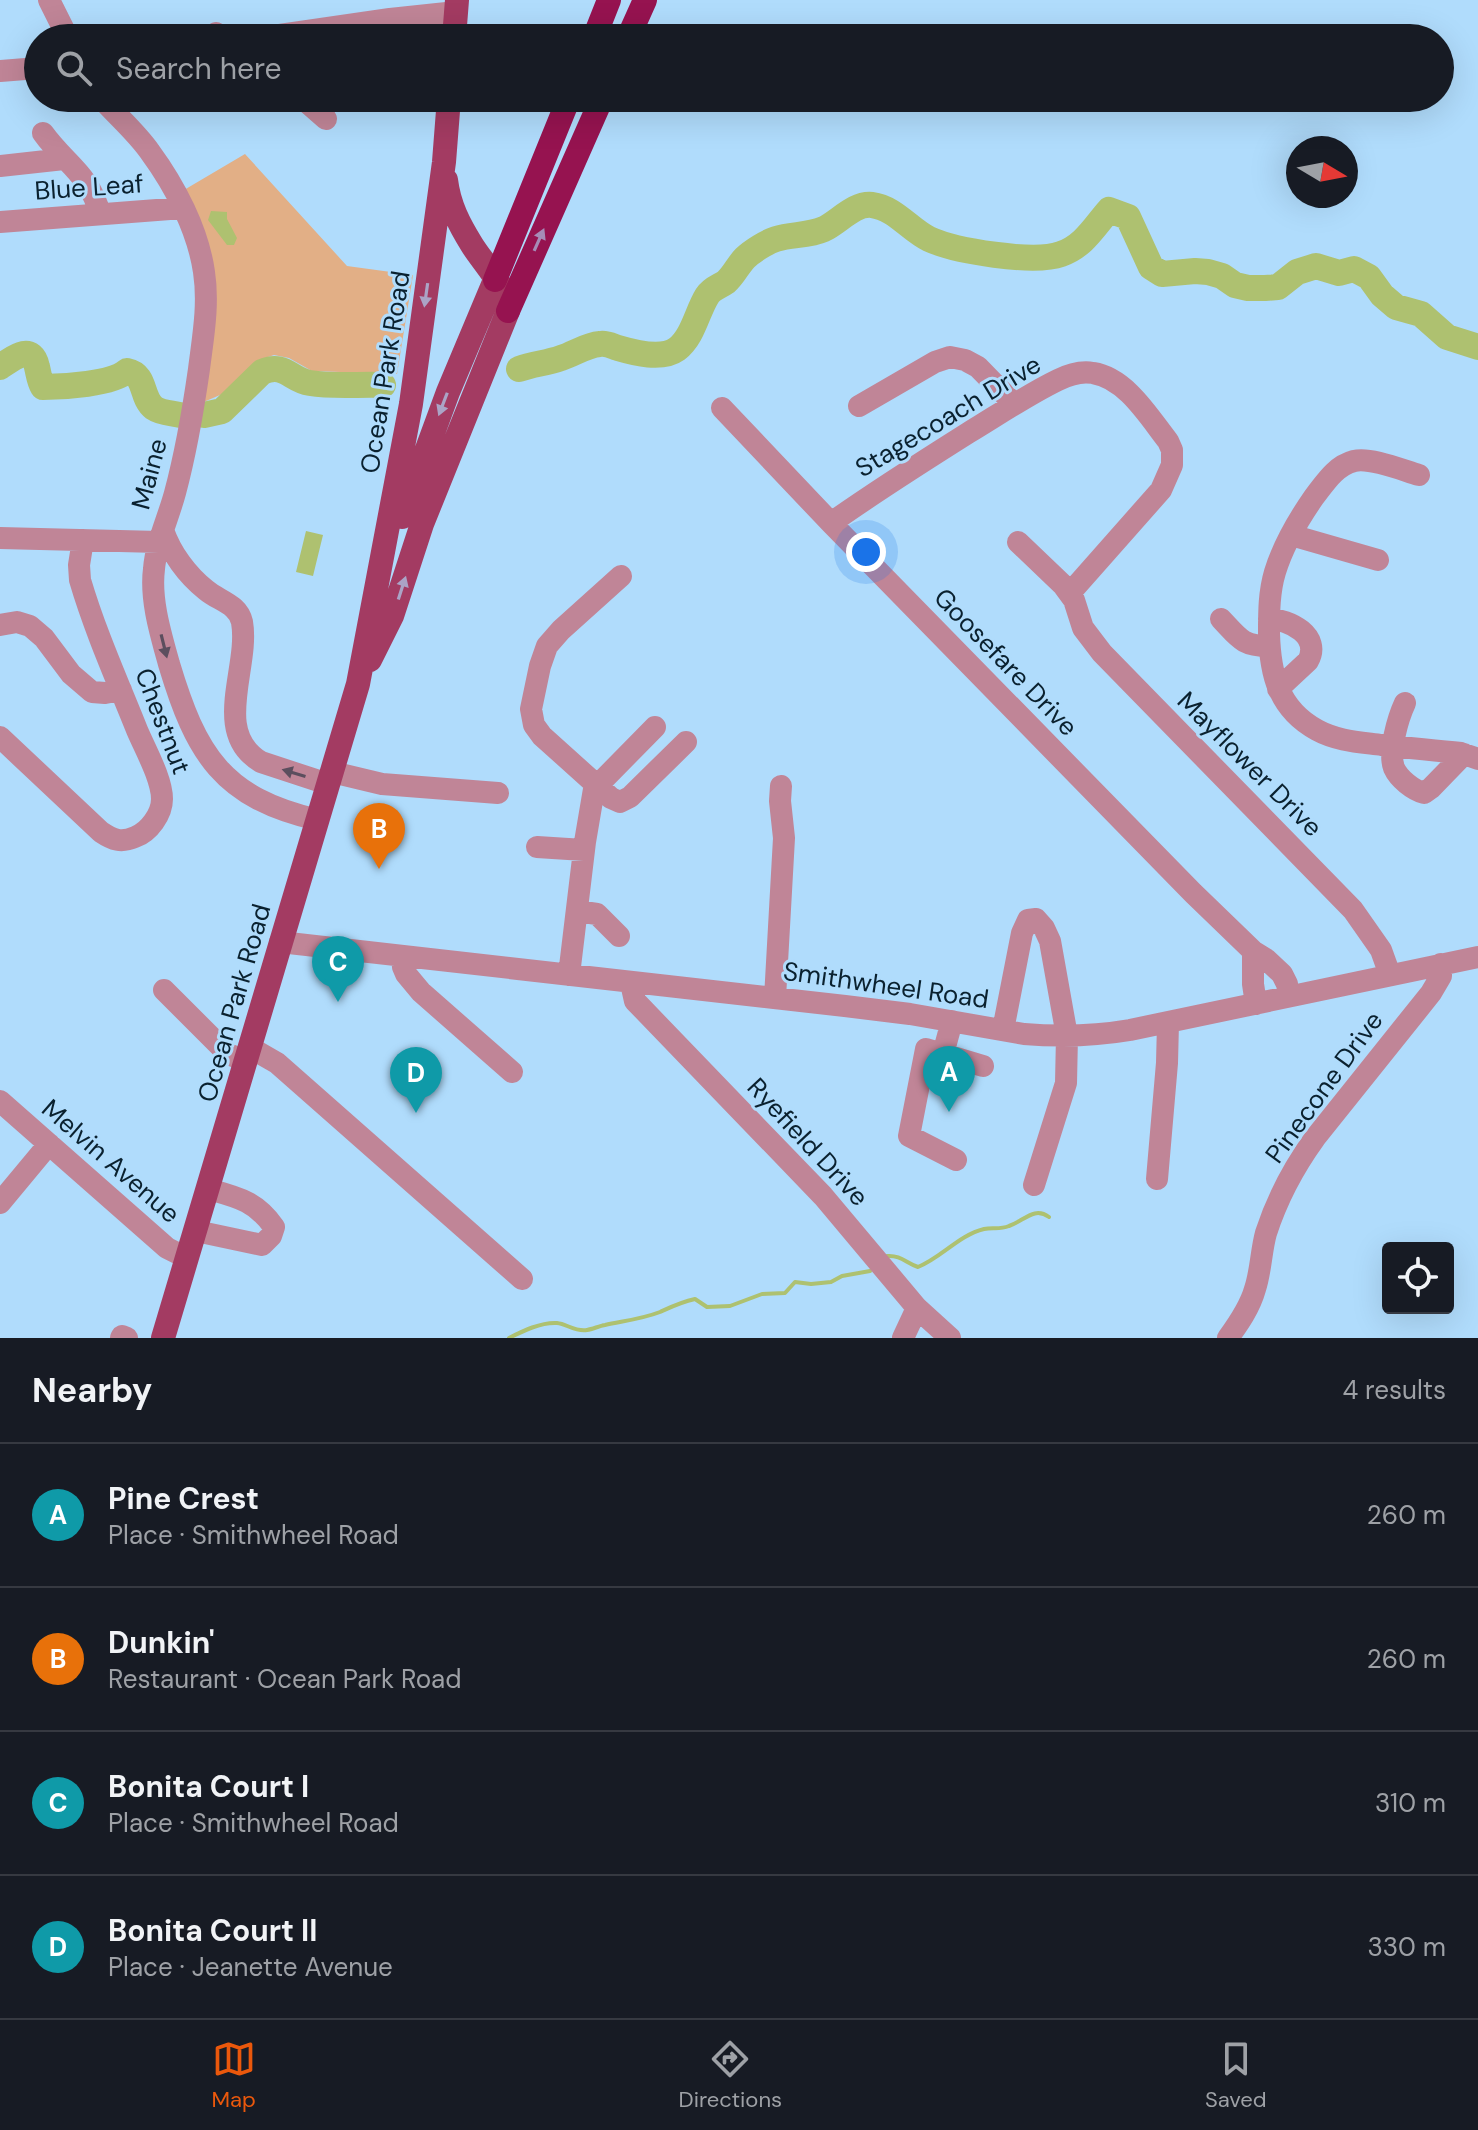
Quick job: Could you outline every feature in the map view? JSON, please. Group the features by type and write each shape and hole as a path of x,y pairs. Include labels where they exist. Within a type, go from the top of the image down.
{"highway":[{"path":"600,24 609,0"},
{"path":"634,24 645,0"},
{"path":"495,280 563,112"},
{"path":"508,311 596,112"}],"main road":[{"name":"Ocean Park Road","path":"163,1338 358,684 411,404 448,112"},
{"name":"Ocean Park Road","path":"358,684 392,616 422,524 508,311 506,295 457,219 448,198 444,162"},
{"path":"432,256 446,246 471,245"},
{"path":"372,611 429,440 495,280"}],"street":[{"path":"49,0 61,24"},
{"path":"358,24 456,6"},
{"path":"0,71 24,69"},
{"name":"Maine","path":"114,112 149,151 183,208 201,256 205,281 206,313 189,436 154,569 153,586 159,626 178,694 202,748 239,788 277,809 318,820"},
{"path":"318,112 326,119"},
{"path":"43,133 89,184 100,214"},
{"path":"0,166 64,159"},
{"name":"Blue Leaf","path":"0,222 183,208"},
{"path":"859,406 935,362 950,357 978,367 1014,404"},
{"name":"Stagecoach Drive","path":"831,523 1014,404 1060,379 1091,373 1107,377 1138,405 1168,441 1172,450 1172,465 1161,490 1070,593"},
{"name":"Goosefare Drive","path":"722,408 1193,893 1253,951 1282,974 1289,996"},
{"path":"1419,475 1366,461 1354,461 1330,476 1309,504 1291,535 1271,586 1269,646 1272,672 1278,689 1294,712 1318,731 1346,740 1471,757"},
{"path":"1291,535 1378,560"},
{"path":"0,538 83,540 161,536 167,541 183,566 207,590 237,611 242,620 235,720 242,745 261,762 330,778 498,793"},
{"name":"Chestnut","path":"0,737 111,839 119,841 142,835 158,815 162,792 80,580 83,540"},
{"name":"Mayflower Drive","path":"1018,542 1070,593 1083,628 1102,653 1353,910 1381,950 1390,975"},
{"path":"621,576 547,646 540,666 531,717 537,731 616,801 625,800 686,742"},
{"path":"1221,619 1241,641 1252,646 1269,646"},
{"path":"1269,619 1292,623 1311,644 1308,661 1278,689"},
{"path":"0,625 17,622 30,626 44,638 71,674 92,692 121,690"},
{"path":"1405,703 1397,719 1394,768 1415,791 1424,793 1471,757"},
{"path":"569,975 590,804 597,785 655,727"},
{"path":"249,795 261,762"},
{"path":"775,998 784,838 781,786"},
{"path":"537,847 584,850"},
{"path":"577,911 597,914 619,936"},
{"path":"1003,1030 1024,925 1033,918 1039,921 1050,941 1067,1036 1066,1083 1034,1185"},
{"name":"Smithwheel Road","path":"280,942 910,1014 1024,1034 1067,1036 1118,1032 1168,1023 1478,957"},
{"path":"1253,951 1256,1004"},
{"path":"402,956 406,974 421,992 512,1072"},
{"name":"Pinecone Drive","path":"1228,1338 1242,1319 1255,1291 1266,1235 1280,1197 1298,1164 1315,1138 1431,993 1441,976 1441,964"},
{"name":"Ryefield Drive","path":"631,983 635,1001 823,1196 917,1308 950,1338"},
{"path":"164,990 228,1054 248,1054 277,1063 522,1279"},
{"path":"943,1054 952,1021"},
{"path":"1157,1179 1168,1023"},
{"path":"956,1160 909,1136 926,1049 983,1066"},
{"name":"Melvin Avenue","path":"0,1101 167,1248 187,1258"},
{"path":"0,1203 49,1144"},
{"path":"196,1231 262,1245 271,1236 274,1227 264,1213 244,1199 208,1189"},
{"path":"903,1338 917,1308"}],"shaded area":[{"path":"245,154 347,266 413,275 397,374 312,371 289,358 274,355 262,359 234,389 199,404 211,330 184,190"},
{"path":"211,211 227,212 227,219 237,238 234,245 227,245 208,220"},
{"path":"306,531 323,535 313,576 296,572"}],"waterway":[{"path":"519,369 600,344 648,354 671,352 687,338 709,293 726,282 752,252 776,239 824,229 865,205 888,210 922,235 941,244 975,252 1033,258 1069,251 1088,235 1109,210 1128,217 1151,267 1162,274 1208,272 1222,276 1235,285 1265,288 1278,287 1297,272 1316,266 1339,273 1354,269 1369,277 1396,307 1421,314 1447,337 1478,347"},
{"path":"0,367 21,355 31,355 43,387 99,382 127,371 138,377 154,408 180,415"},
{"path":"204,415 222,411 262,372 270,369 282,370 310,383 383,385"},
{"path":"887,1256 900,1258 918,1267 975,1232 1005,1227 1034,1214 1049,1217"},
{"path":"509,1338 551,1323 589,1330 660,1312 695,1299 707,1307 730,1306 762,1294 785,1293 795,1282 831,1282 842,1276 870,1271"}],"place":[{"name":"Dunkin'","path":"379,869"},
{"name":"Bonita Court I","path":"338,1002"},
{"name":"Pine Crest","path":"949,1112"},
{"name":"Bonita Court II","path":"416,1113"}]}
